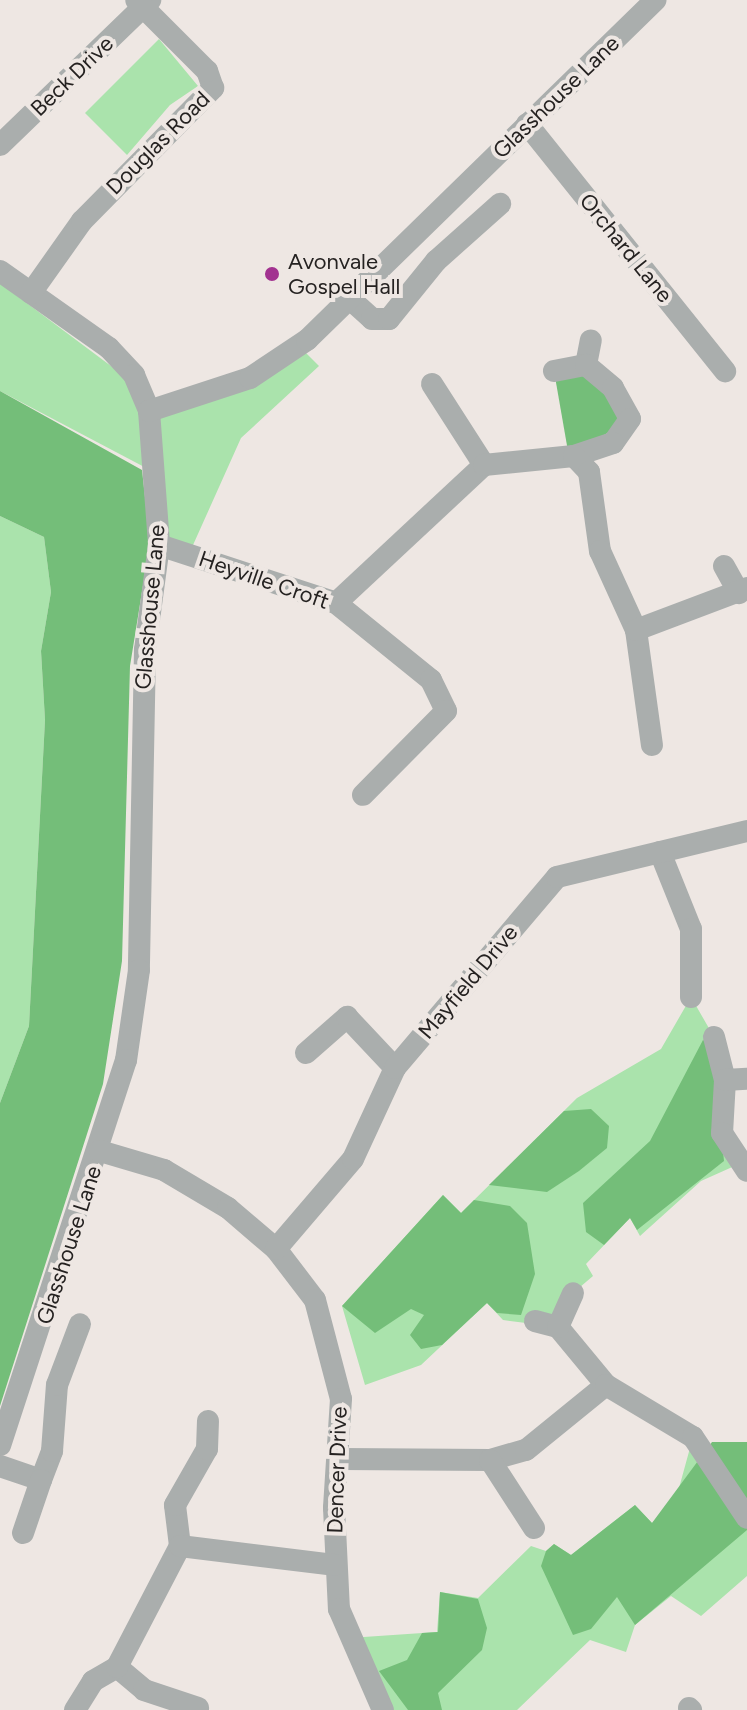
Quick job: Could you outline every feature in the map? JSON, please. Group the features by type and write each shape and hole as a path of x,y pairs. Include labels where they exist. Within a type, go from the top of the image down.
{"street":[{"name":"Glasshouse Lane","path":"0,1445 100,1151 126,1060 139,970 143,685 159,545 149,411 266,370 349,298 656,0"},
{"name":"Beck Drive","path":"0,145 143,2"},
{"name":"Douglas Road","path":"31,293 82,221 213,88 207,71 143,2"},
{"name":"Orchard Lane","path":"527,124 725,371"},
{"path":"349,298 372,319 389,319 436,261 500,204"},
{"path":"0,271 119,356 149,411"},
{"path":"586,365 591,340"},
{"path":"554,371 586,365"},
{"path":"336,603 484,465 574,456 613,443 630,419 613,388 586,365"},
{"path":"432,384 484,465"},
{"path":"574,456 589,472 600,551 636,630 652,745"},
{"name":"Heyville Croft","path":"159,545 336,603 431,680 446,711 363,795"},
{"path":"636,630 743,590 724,566"},
{"name":"Mayfield Drive","path":"276,1249 353,1159 395,1068 557,877 747,831"},
{"path":"660,852 691,929 691,997"},
{"path":"306,1053 347,1017 395,1068"},
{"path":"714,1037 736,1080 722,1133 747,1171"},
{"name":"Dencer Drive","path":"100,1151 164,1170 228,1208 276,1249 315,1300 341,1399 341,1459 334,1565 339,1609 381,1709"},
{"path":"558,1327 573,1293"},
{"path":"535,1321 558,1327 606,1385 693,1437 747,1518"},
{"name":"Glasshouse Lane","path":"23,1533 52,1451 57,1385 80,1324"},
{"path":"341,1459 490,1460 526,1450 606,1385"},
{"path":"75,1710 93,1681 117,1667 180,1546 175,1505 207,1449 208,1421"},
{"path":"490,1460 534,1528"},
{"path":"0,1466 41,1480"},
{"path":"180,1546 334,1565"},
{"path":"117,1667 144,1690 184,1707"}],"green space":[{"path":"159,39 198,86 170,105 127,155 85,113"},
{"path":"0,283 123,375 142,418 150,470 0,391"},
{"path":"300,347 319,366 241,438 189,554 159,545 149,411"},
{"path":"586,365 630,419 569,457 554,371"},
{"path":"0,391 142,470 150,542 130,666 122,961 103,1084 0,1406 0,1103 29,1026 45,720 41,651 51,592 44,537 0,516"},
{"path":"0,516 44,537 51,592 41,651 45,720 29,1026 0,1103"},
{"path":"691,997 714,1037 722,1133 739,1164 701,1181 640,1236 630,1218 586,1264 593,1276 573,1293 558,1327 503,1320 487,1303 421,1365 365,1385 342,1306 443,1195 461,1213 577,1098 661,1049"},
{"path":"703,1040 712,1047 724,1161 637,1230 630,1218 604,1245 586,1232 583,1203 650,1141"},
{"path":"591,1109 609,1126 607,1148 579,1171 547,1192 489,1185 564,1111"},
{"path":"443,1195 461,1213 474,1200 510,1206 527,1223 535,1274 521,1315 497,1313 487,1303 442,1345 421,1349 410,1335 424,1315 411,1309 375,1333 342,1306"},
{"path":"693,1437 747,1518 747,1576 701,1616 671,1596 635,1625 626,1652 590,1640 517,1710 383,1710 349,1638 437,1632 440,1592 478,1598 531,1546 546,1551 554,1544 571,1555 635,1505 652,1523 676,1499"},
{"path":"712,1442 747,1442 747,1530 635,1625 617,1597 591,1629 573,1635 541,1566 546,1551 554,1544 571,1555 635,1505 652,1523"},
{"path":"440,1592 478,1599 487,1628 482,1650 438,1693 442,1710 408,1710 379,1671 407,1660 422,1633 438,1632"}],"place":[{"name":"Avonvale Gospel Hall","path":"272,274"}]}
